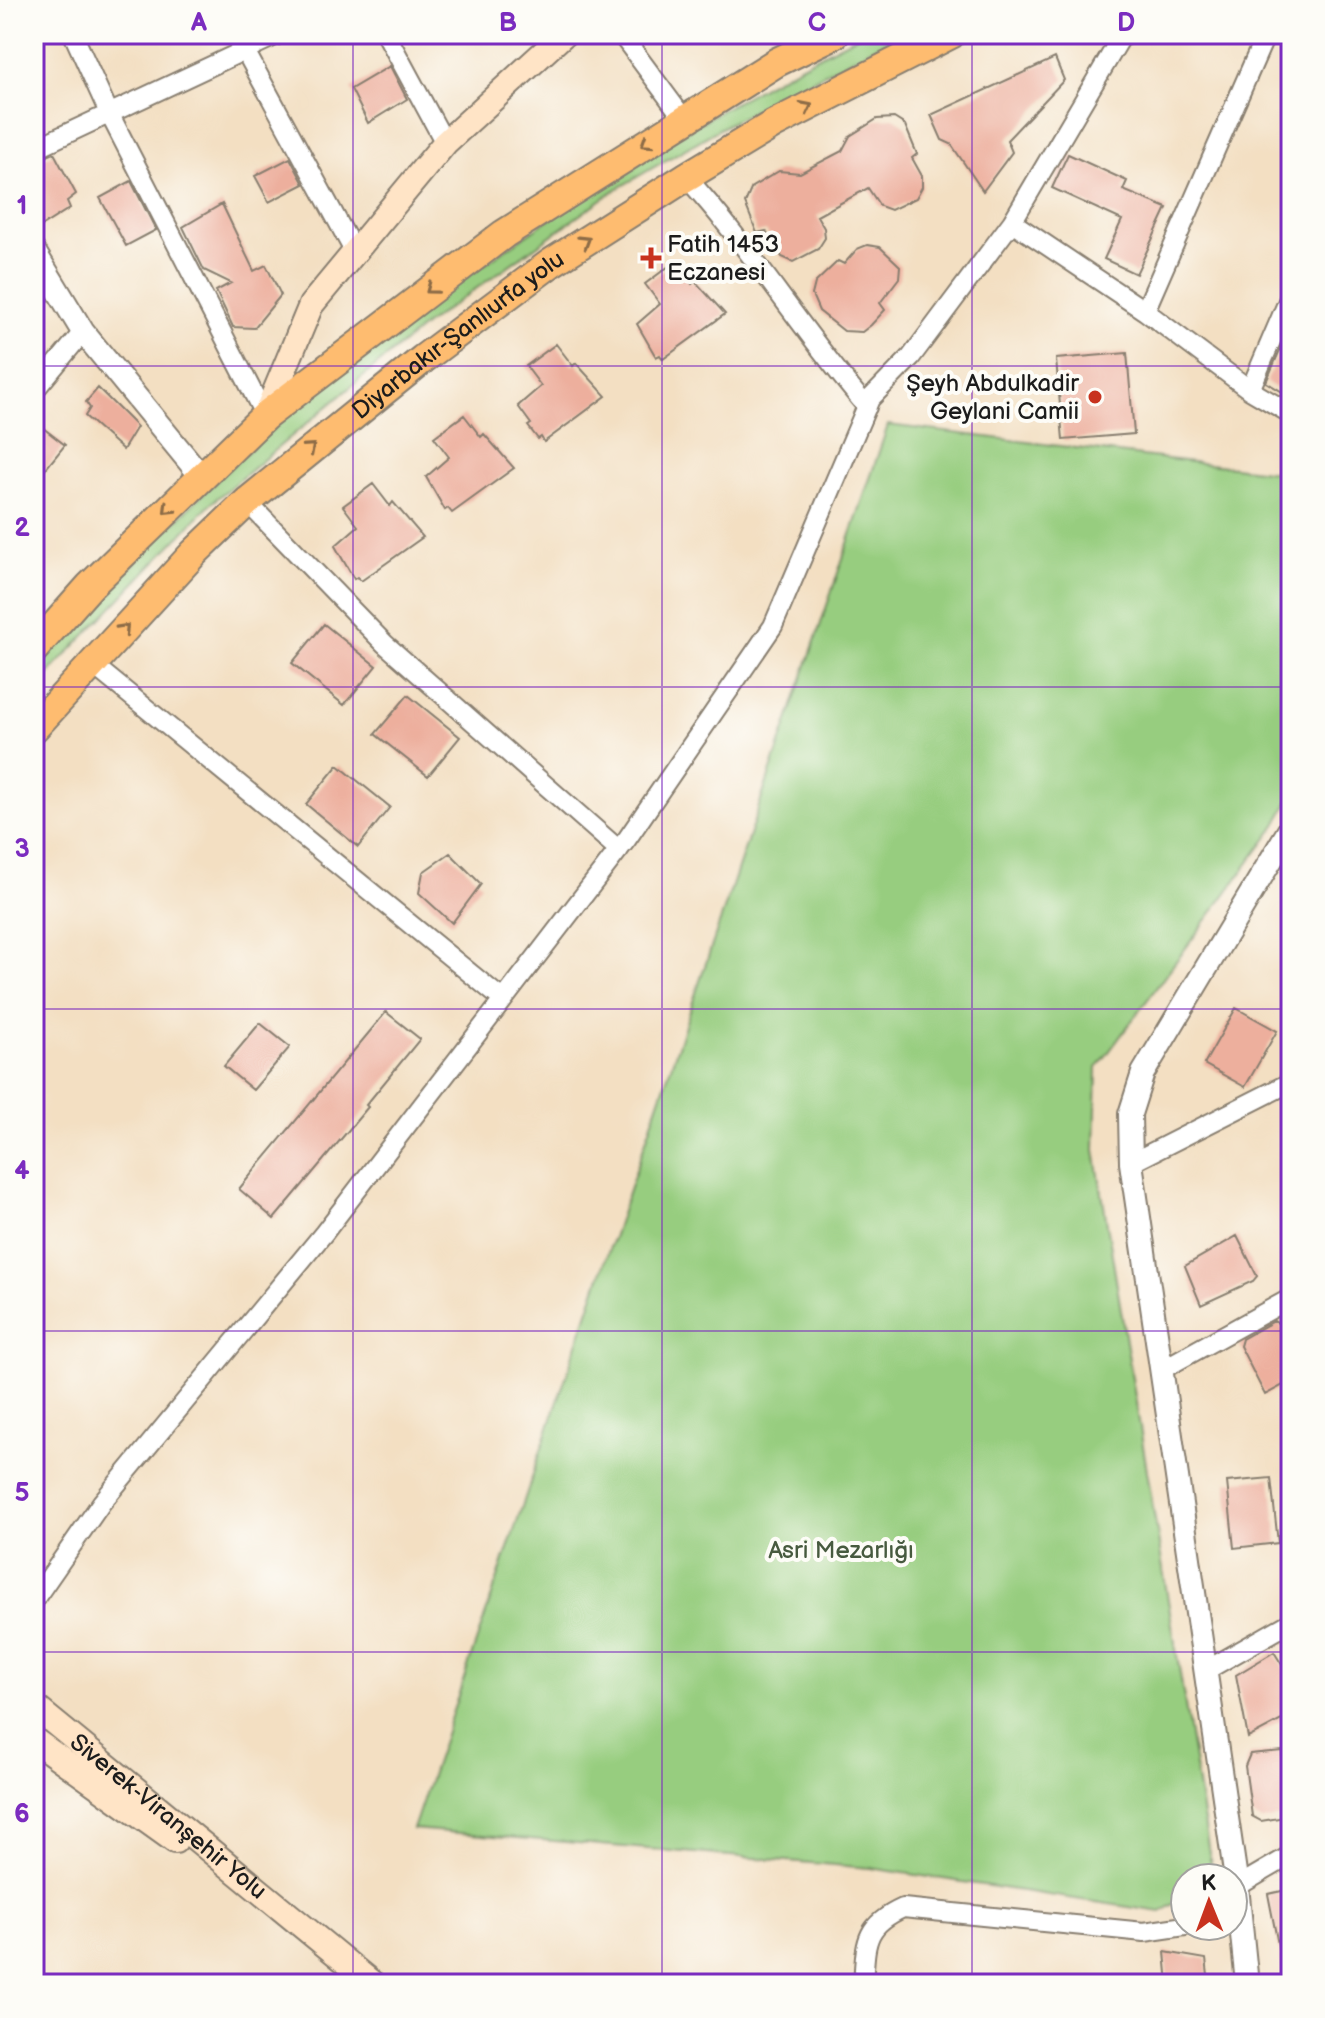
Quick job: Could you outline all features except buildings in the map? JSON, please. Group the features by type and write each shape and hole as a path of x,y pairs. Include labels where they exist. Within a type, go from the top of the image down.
{"highway":[{"path":"34,649 90,586 265,416 504,234 777,62 835,34"},
{"name":"Diyarbakır-Şanlıurfa yolu","path":"34,728 194,553 247,502 330,431 551,263 774,124 951,34"}],"main road":[{"path":"265,416 311,305 445,143 554,36"},
{"name":"Siverek-Viranşehir Yolu","path":"34,1706 373,1984"},
{"name":"Siverek-Viranşehir Yolu","path":"34,1740 304,1928"}],"street":[{"path":"73,34 109,113 265,416"},
{"path":"236,34 355,253"},
{"path":"34,149 279,34"},
{"path":"386,34 445,143"},
{"path":"621,34 684,119"},
{"path":"34,1600 102,1502 324,1233 619,850 773,626 867,407 911,357 1012,222 1123,34"},
{"path":"1145,311 1266,34"},
{"path":"686,177 727,222 825,360 867,407"},
{"path":"1012,222 1145,311 1250,390 1291,414"},
{"path":"34,251 83,332 201,476"},
{"path":"1250,390 1291,294"},
{"path":"34,391 83,332"},
{"path":"247,502 385,644 619,850"},
{"path":"92,664 503,1000"},
{"path":"1231,1862 1131,1163 1130,1114 1143,1073 1291,827"},
{"path":"1131,1163 1291,1082"},
{"path":"1161,1370 1291,1298"},
{"path":"1205,1671 1291,1622"},
{"path":"1249,1880 1291,1855"},
{"path":"863,1984 867,1940 875,1924 903,1908 1144,1932 1169,1928"},
{"path":"1242,1942 1247,1984"}],"green space":[{"path":"861,34 900,34 728,124 615,190 425,325 209,505 34,689 34,668 154,543 246,453 355,360 462,280 625,169 765,85"},
{"name":"Asri Mezarlığı","path":"888,425 1291,474 1291,798 1273,830 1097,1068 1095,1150 1211,1862 1169,1862 1169,1907 1161,1912 870,1868 413,1829"}],"place":[{"name":"Fatih 1453 Eczanesi","path":"651,258"},
{"name":"Şeyh Abdulkadir Geylani Camii","path":"1095,397"}]}
